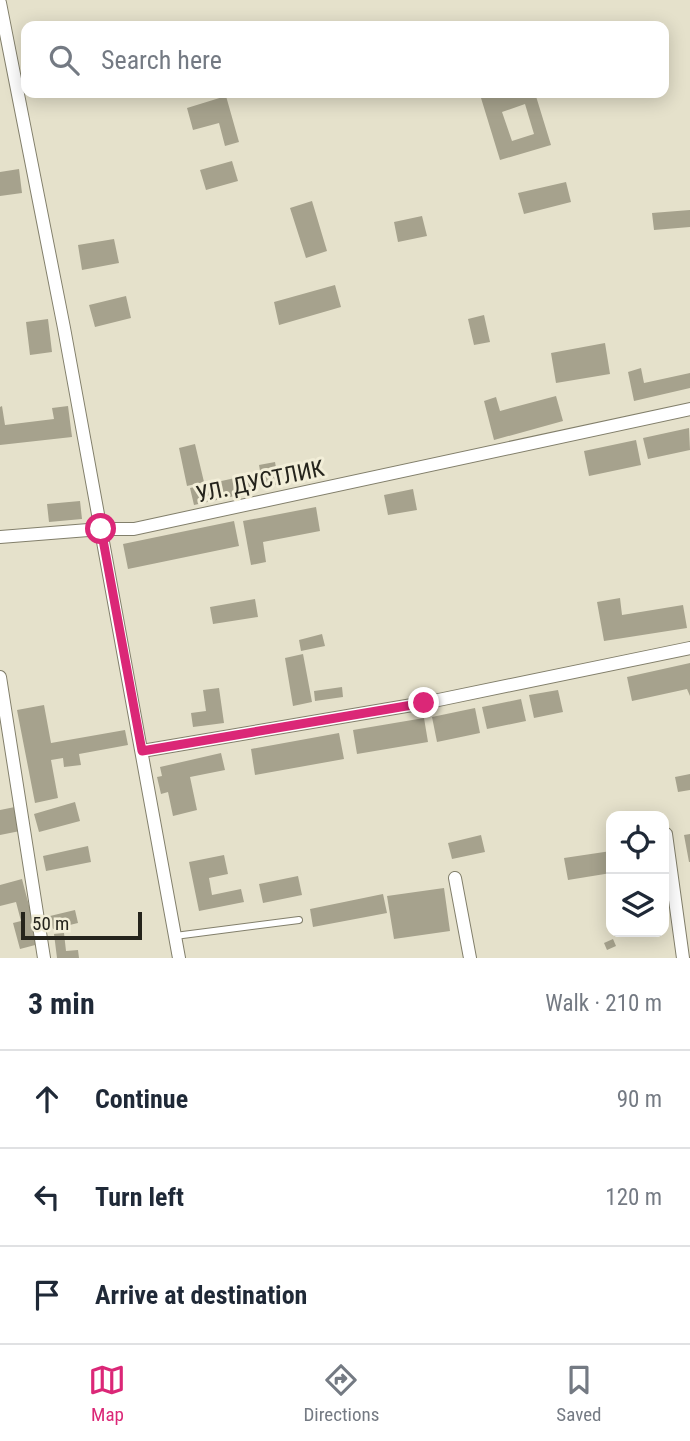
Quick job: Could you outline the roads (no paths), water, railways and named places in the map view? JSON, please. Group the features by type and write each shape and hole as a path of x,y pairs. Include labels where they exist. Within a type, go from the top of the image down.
{"street":[{"path":"1,11 101,529 179,958"},
{"name":"УЛ. ДУСТЛИК","path":"0,537 101,529 134,530 690,409"},
{"path":"142,751 424,703 690,648"},
{"path":"0,677 44,958"},
{"path":"669,856 683,958"},
{"path":"455,878 470,958"}],"lane":[{"path":"176,936 299,920"}]}
